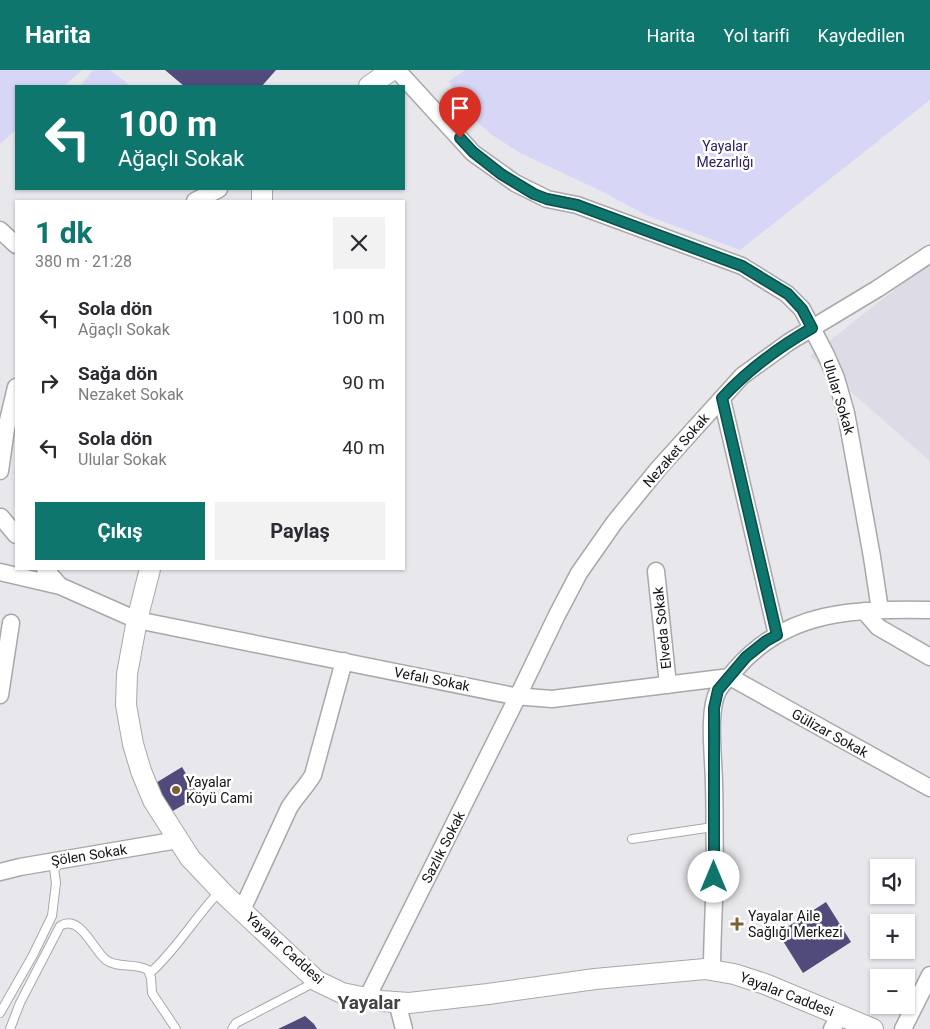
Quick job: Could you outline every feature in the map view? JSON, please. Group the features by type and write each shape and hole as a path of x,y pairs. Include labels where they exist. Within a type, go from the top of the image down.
{"street":[{"path":"370,85 392,70"},
{"name":"Ulular Sokak","path":"396,70 473,152 515,183 547,199 577,205 742,266 788,294 802,309 836,378 846,413 872,557 872,611"},
{"path":"197,200 217,190"},
{"path":"0,230 15,244"},
{"name":"Nezaket Sokak","path":"518,696 579,573 620,515 742,376 789,342 930,254"},
{"path":"0,471 3,435 15,391"},
{"path":"722,398 777,635"},
{"path":"0,516 0,534"},
{"path":"0,516 15,534"},
{"path":"46,570 60,586"},
{"name":"Yayalar Caddesi","path":"150,570 137,620 127,682 126,706 133,744 141,771 153,800 190,858 220,890 317,981 342,994 397,1002 436,1000 596,979 705,969 734,974 764,984 836,1022 873,1029"},
{"path":"0,572 60,586"},
{"name":"Elveda Sokak","path":"656,572 668,685"},
{"name":"Vefalı Sokak","path":"60,586 137,620 518,696 552,699 730,677"},
{"path":"712,970 715,857 713,828 714,708 718,690 746,657 766,641 799,623 822,617 872,611 930,610"},
{"path":"872,611 878,627 930,657"},
{"path":"0,695 11,623"},
{"path":"242,910 289,808 295,798 306,788 313,775 344,661"},
{"name":"Gülizar Sokak","path":"730,677 930,788"},
{"name":"Sazlık Sokak","path":"367,998 518,696"},
{"name":"Şölen Sokak","path":"0,872 178,840"},
{"path":"903,1029 907,1017 930,975"},
{"path":"397,1002 404,1029"}],"lane":[{"path":"632,839 713,828"},
{"path":"0,1013 29,963 52,916 56,890 53,861"},
{"path":"150,973 166,959 207,904 220,890"},
{"path":"10,1029 20,1002 60,926 72,923 91,940 102,956 110,962 117,965 145,968 150,973 152,994 176,1029"},
{"path":"232,1029 236,1024 317,981"}],"shaded area":[{"path":"930,262 930,461 810,356"}],"green space":[{"path":"0,70 82,70 65,85 15,85 15,131 0,144"},
{"path":"93,70 110,70 130,85 81,85"},
{"name":"Yayalar Mezarlığı","path":"465,70 930,70 930,100 740,250 648,216 599,190 520,153 492,135 471,117 449,81"}],"building":[{"path":"165,70 276,70 263,85 183,85"},
{"name":"Yayalar Köyü Cami","path":"182,767 199,796 171,812 154,784"},
{"path":"826,902 851,942 803,973 778,933"},
{"path":"305,1016 317,1029 278,1029"}],"place":[{"name":"Yayalar Köyü Cami","path":"176,790"},
{"name":"Yayalar Aile Sağlığı Merkezi","path":"737,924"}],"district":[{"name":"Yayalar","path":"369,1002"}],"route":[{"path":"460,138 473,152 501,174 534,194 547,199 577,205 742,266 788,294 802,309 812,328 742,376 722,398 777,635 746,657 718,690 714,708 713,734 714,877"}]}
